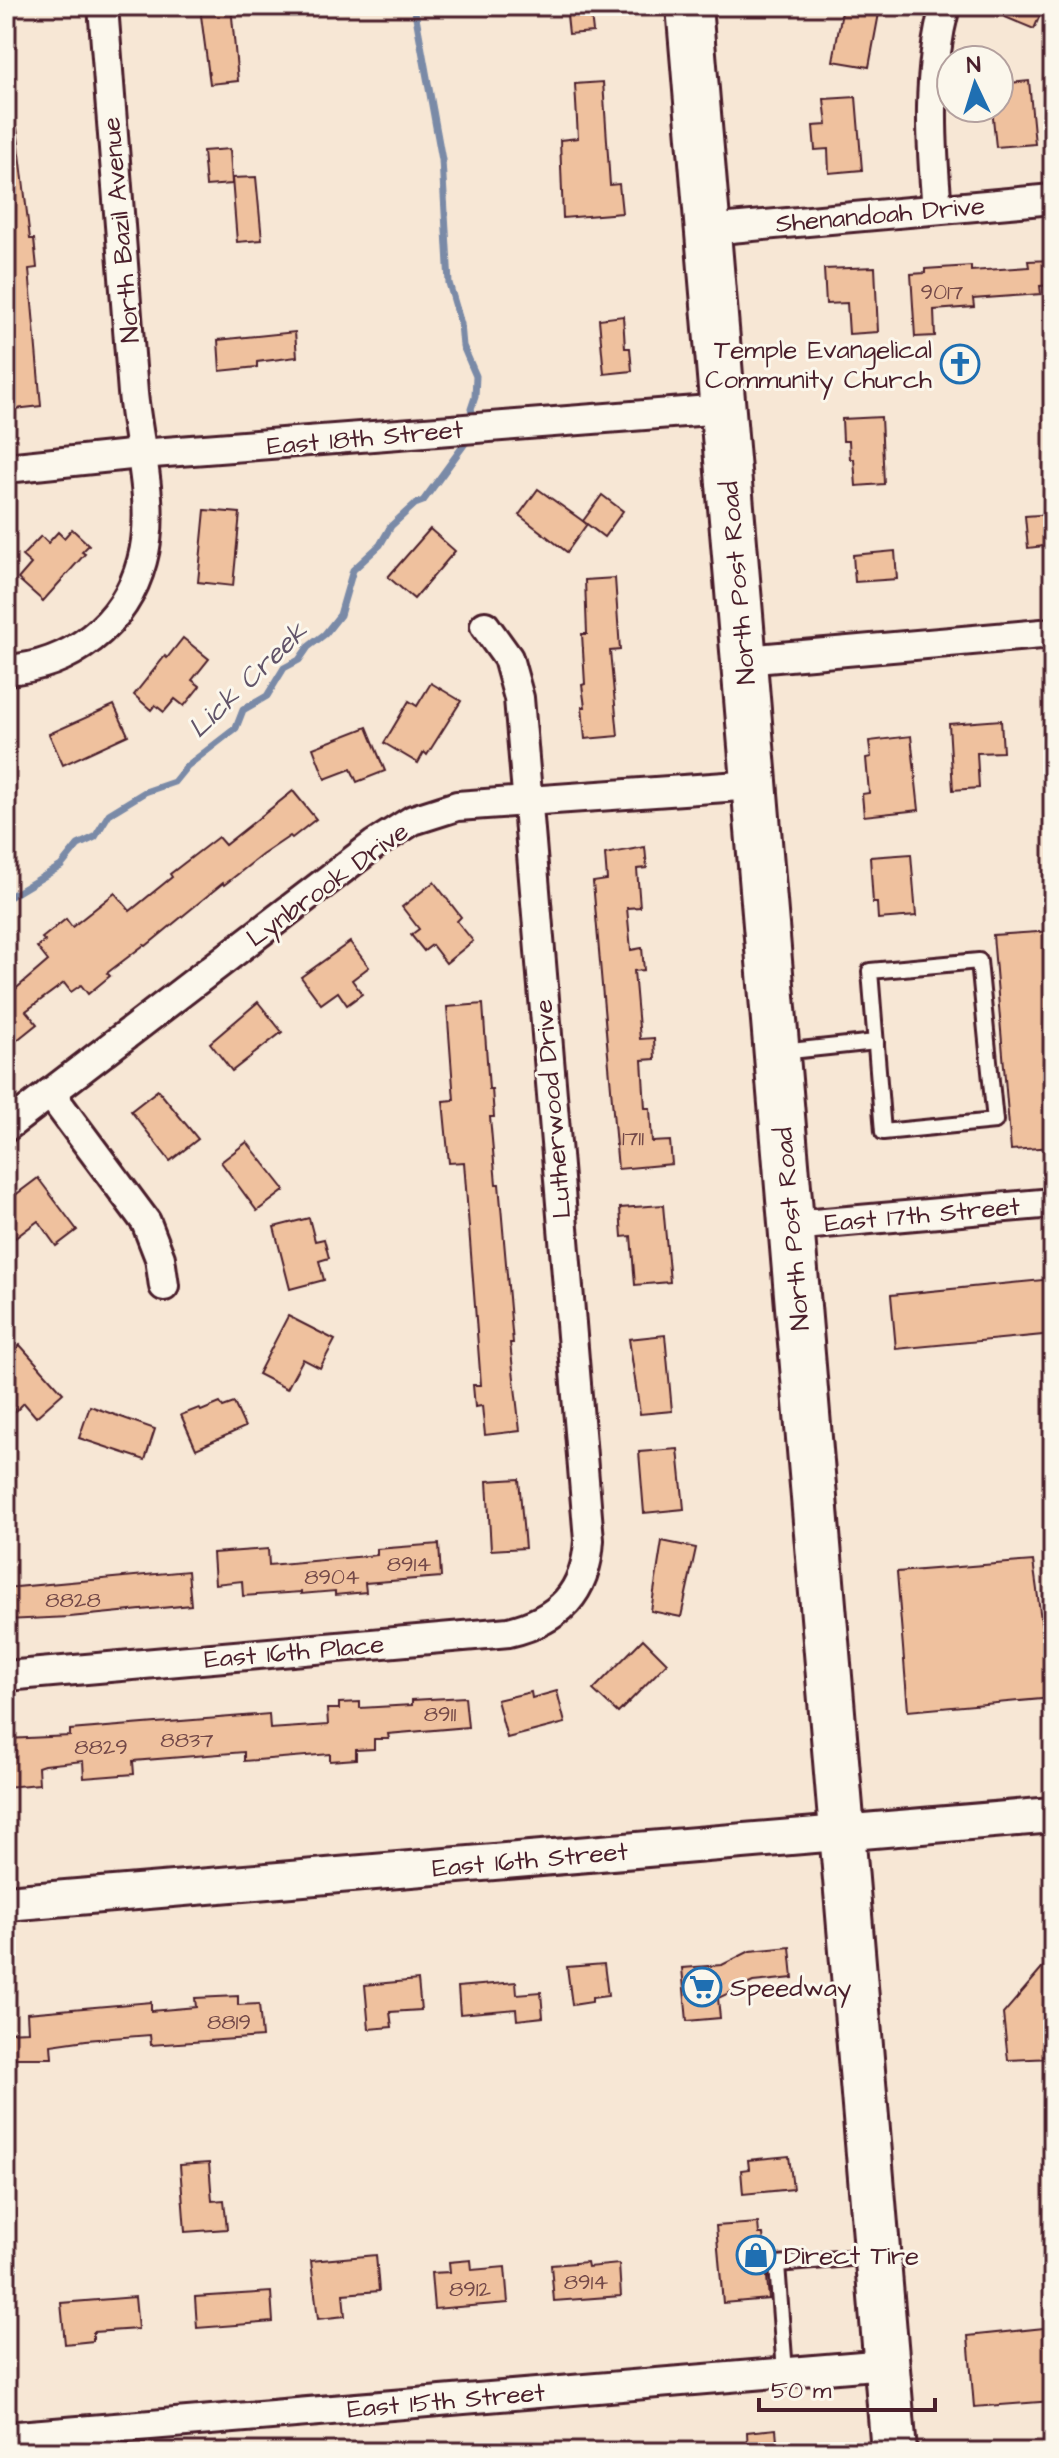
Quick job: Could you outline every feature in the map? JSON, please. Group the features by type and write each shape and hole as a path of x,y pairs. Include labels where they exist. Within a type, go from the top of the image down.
{"main road":[{"name":"North Post Road","path":"689,6 894,2452"}],"street":[{"name":"North Bazil Avenue","path":"6,670 25,669 65,657 97,635 120,609 139,571 145,546 147,509 119,234 103,6"},
{"path":"937,209 931,108 934,64 945,6"},
{"name":"Shenandoah Drive","path":"708,230 1053,199"},
{"name":"East 18th Street","path":"6,468 140,454 723,409"},
{"name":"Lutherwood Drive","path":"485,626 502,647 516,683 589,1540 586,1566 570,1597"},
{"path":"744,660 1053,633"},
{"name":"Lynbrook Drive","path":"6,1127 393,831 413,820 445,809 754,785"},
{"path":"50,1093 146,1222 160,1258 164,1286"},
{"name":"East 17th Street","path":"791,1226 1053,1203"},
{"name":"East 16th Place","path":"6,1676 509,1632 535,1626 570,1597"},
{"name":"East 16th Street","path":"6,1903 1053,1815"},
{"name":"East 15th Street","path":"6,2437 73,2442 886,2364"}],"lane":[{"path":"979,961 995,1121 883,1132 876,1042 870,971 979,961"},
{"path":"776,1053 876,1042"},
{"path":"785,2372 777,2264 879,2256"}],"building":[{"path":"231,6 238,81 210,84 200,8"},
{"path":"566,6 590,6 593,32 569,34"},
{"path":"843,6 880,8 869,67 833,61"},
{"path":"979,6 1044,6 1034,29"},
{"path":"1029,81 1035,144 996,147 994,124 1015,124 1015,82"},
{"path":"603,82 610,185 619,184 622,213 563,218 560,140 578,138 575,84"},
{"path":"856,97 862,170 829,173 828,149 815,150 813,126 827,125 824,99"},
{"path":"17,128 30,239 34,239 37,268 29,269 41,406 15,409 14,406 7,406 6,395 6,386 14,386 6,297 6,129"},
{"path":"230,149 232,184 206,186 203,151"},
{"path":"256,177 262,240 237,242 232,178"},
{"path":"1053,260 1053,285 1040,286 1041,294 973,299 974,307 934,310 935,336 915,337 911,274 925,273 925,269 971,266 971,271 1029,267 1028,261"},
{"path":"875,267 878,332 849,334 847,303 826,304 824,269"},
{"path":"623,316 625,348 630,348 632,371 604,374 599,319"},
{"path":"295,332 297,357 257,362 257,367 220,371 218,340"},
{"path":"881,417 884,484 856,486 854,459 850,459 849,441 843,441 842,419"},
{"path":"538,489 587,524 567,552 519,515"},
{"path":"602,495 623,511 604,537 583,521"},
{"path":"205,510 240,513 233,586 198,582"},
{"path":"1053,514 1053,545 1028,548 1025,516"},
{"path":"72,529 89,545 82,552 85,554 43,601 18,579 31,564 22,556 41,536 48,543 58,532 64,538"},
{"path":"430,529 455,551 414,599 388,577"},
{"path":"895,551 897,579 855,582 853,555"},
{"path":"615,578 620,650 610,651 618,736 585,739 582,634 587,634 585,580"},
{"path":"183,638 209,659 192,680 200,686 184,706 175,699 164,712 155,705 151,710 134,695"},
{"path":"431,683 461,701 427,755 424,752 418,763 384,743 409,701 417,706"},
{"path":"114,705 128,735 63,765 49,734"},
{"path":"1001,720 1003,752 977,753 979,788 953,790 949,724"},
{"path":"367,727 385,771 357,782 351,769 325,779 313,748"},
{"path":"911,736 919,810 864,816 862,794 869,793 866,758 871,757 869,741"},
{"path":"293,791 316,819 223,883 146,946 107,973 110,976 88,994 81,985 71,992 64,983 26,1011 37,1024 6,1049 6,985 12,992 48,961 37,947 45,941 42,938 66,919 72,927 115,893 130,911 172,877 170,874 218,837 225,845"},
{"path":"645,847 647,868 637,869 640,907 627,908 631,950 642,948 644,970 634,971 640,1039 654,1038 655,1059 642,1060 645,1108 650,1108 652,1142 670,1141 672,1164 618,1169 593,882 607,880 605,854"},
{"path":"911,854 916,916 878,919 877,903 873,903 870,857"},
{"path":"434,882 461,917 457,921 473,941 446,963 432,945 424,951 411,935 419,929 402,907"},
{"path":"1053,931 1053,1147 1011,1150 993,935"},
{"path":"350,942 369,967 352,980 362,994 347,1005 338,992 321,1004 301,977"},
{"path":"258,1002 282,1032 232,1071 210,1043"},
{"path":"483,1004 494,1117 490,1117 496,1184 499,1184 513,1343 510,1343 520,1431 485,1435 482,1406 475,1407 473,1385 481,1385 464,1162 449,1163 443,1101 454,1100 447,1007"},
{"path":"158,1090 198,1139 170,1161 131,1111"},
{"path":"247,1142 285,1190 257,1211 221,1162"},
{"path":"38,1178 77,1230 56,1246 38,1221 15,1238 6,1226 6,1202"},
{"path":"663,1205 670,1282 635,1285 631,1236 622,1237 620,1208"},
{"path":"309,1218 315,1241 324,1239 329,1258 319,1261 324,1280 290,1289 274,1227"},
{"path":"1053,1279 1053,1334 896,1349 891,1295"},
{"path":"288,1316 335,1340 320,1368 303,1359 287,1389 258,1374"},
{"path":"665,1335 672,1411 640,1414 629,1339"},
{"path":"20,1345 63,1393 36,1417 24,1403 16,1411 6,1399 6,1358"},
{"path":"220,1403 223,1407 234,1403 245,1427 196,1449 181,1415"},
{"path":"90,1406 155,1429 145,1460 79,1438"},
{"path":"678,1449 684,1509 644,1513 639,1452"},
{"path":"519,1479 525,1548 491,1550 487,1481"},
{"path":"662,1541 696,1548 681,1617 651,1611"},
{"path":"439,1544 441,1577 365,1583 366,1592 243,1596 242,1581 215,1584 213,1553 268,1549 269,1565 377,1555 377,1549"},
{"path":"1033,1561 1046,1656 1053,1656 1053,1698 908,1711 897,1572"},
{"path":"188,1571 191,1605 6,1620 6,1588"},
{"path":"643,1639 667,1663 618,1713 593,1690"},
{"path":"557,1691 565,1723 507,1738 497,1700 531,1692 532,1698"},
{"path":"465,1697 468,1727 388,1734 389,1739 374,1739 374,1749 356,1750 356,1759 330,1761 330,1754 244,1761 244,1752 133,1761 134,1774 84,1778 83,1761 38,1767 39,1784 6,1787 6,1739 70,1736 70,1730 269,1714 270,1729 328,1725 327,1709 339,1709 339,1703 360,1702 360,1708 412,1705 412,1700"},
{"path":"790,1947 793,1978 753,1982 718,1998 720,2018 687,2021 682,1968 722,1965 750,1951"},
{"path":"1053,1956 1053,2058 1008,2060 1003,2014"},
{"path":"604,1964 608,1996 572,2005 567,1967"},
{"path":"418,1980 421,2010 390,2012 392,2027 369,2029 365,1985"},
{"path":"516,1982 517,1994 541,1992 543,2017 517,2020 516,2009 460,2014 458,1987"},
{"path":"238,1996 238,2005 259,2004 262,2037 151,2045 150,2035 86,2040 51,2045 52,2058 6,2058 6,2032 28,2031 27,2013 151,2002 151,2011 196,2007 195,1998"},
{"path":"789,2156 793,2189 743,2194 741,2170 749,2169 748,2160"},
{"path":"209,2163 212,2201 224,2200 227,2229 185,2232 180,2165"},
{"path":"758,2223 759,2234 763,2234 769,2299 723,2303 716,2226"},
{"path":"376,2255 379,2291 343,2294 345,2316 318,2319 311,2261"},
{"path":"471,2260 472,2270 505,2267 508,2303 434,2309 431,2273 450,2272 449,2262"},
{"path":"587,2262 588,2267 619,2264 621,2296 554,2301 551,2265"},
{"path":"271,2292 273,2322 197,2328 195,2297"},
{"path":"135,2297 138,2329 93,2332 93,2341 65,2344 61,2303"},
{"path":"1053,2327 1053,2401 974,2407 968,2336"},
{"path":"776,2429 778,2452 748,2452 747,2432"}],"waterway":[{"name":"Lick Creek","path":"414,6 442,160 449,283 461,324 463,346 476,376 473,414"},
{"name":"Lick Creek","path":"6,899 61,866 78,845 95,837 109,814 145,792 174,782 187,766 236,728 243,710 267,696 284,668 299,660 308,647 325,634 340,615 353,570 380,545 391,526 415,504 423,501 469,438"}],"place":[{"name":"Temple Evangelical Community Church","path":"960,364"},
{"name":"Speedway","path":"702,1987"},
{"name":"Direct Tire","path":"756,2255"}]}
